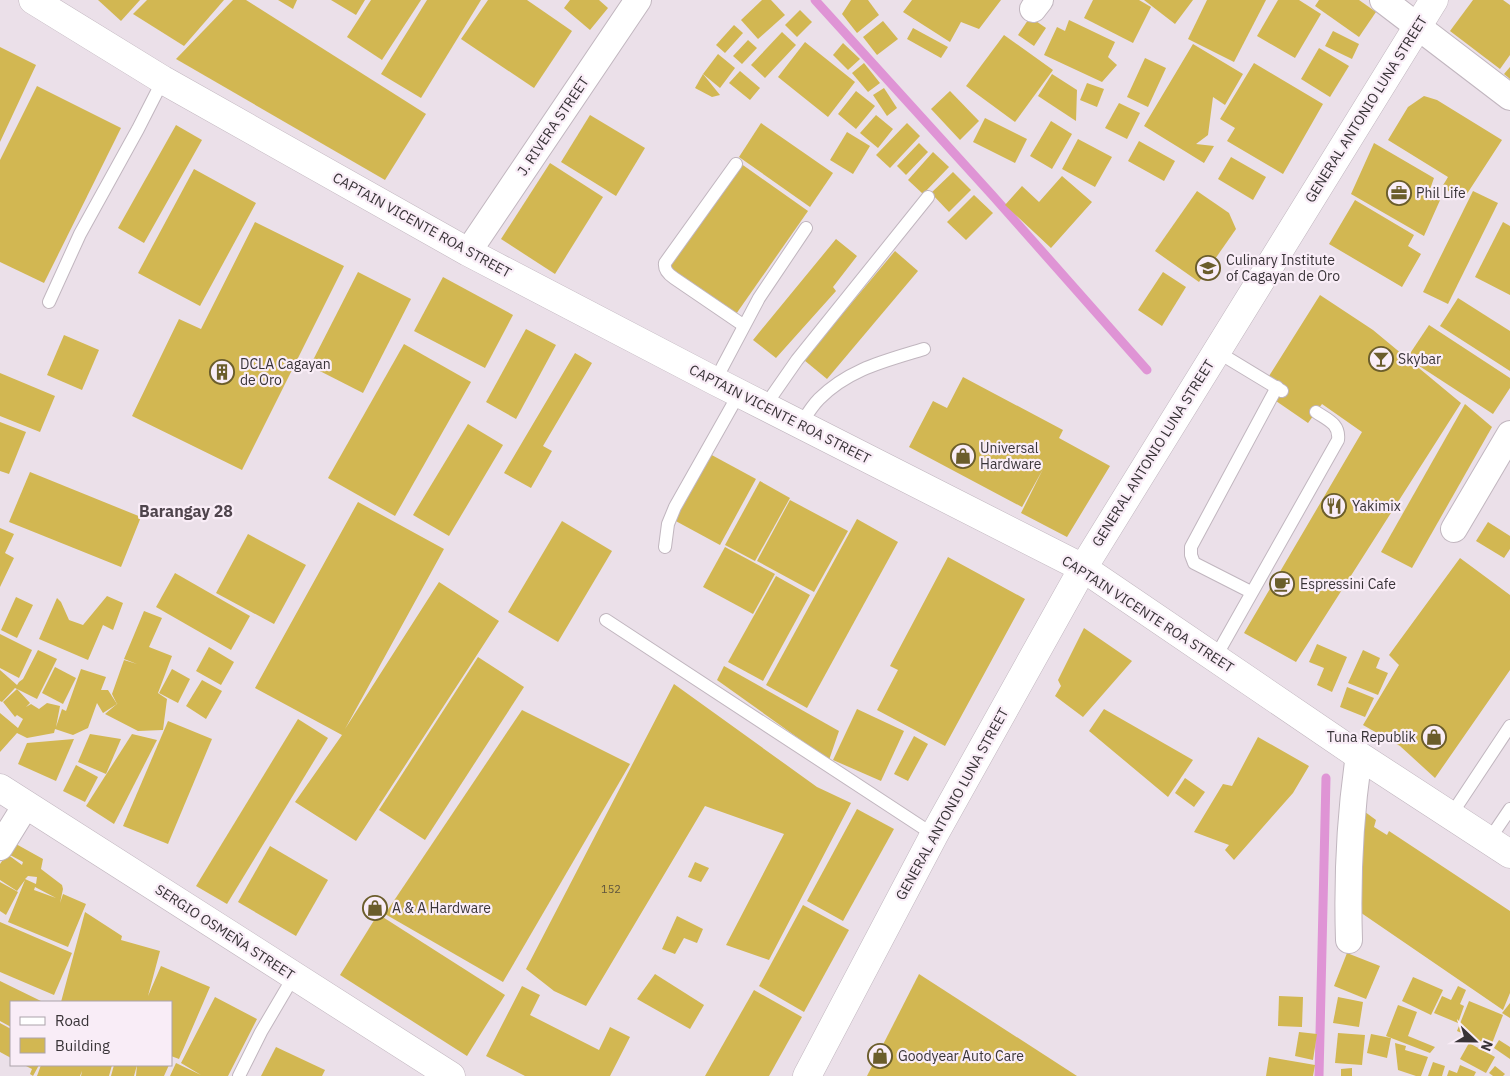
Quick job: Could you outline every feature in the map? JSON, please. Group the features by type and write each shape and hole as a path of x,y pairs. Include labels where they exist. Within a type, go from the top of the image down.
{"street":[{"name":"J. RIVERA STREET","path":"468,252 638,0"},
{"path":"1383,0 1510,97"},
{"name":"GENERAL ANTONIO LUNA STREET","path":"807,1076 934,834 1083,568 1434,0"},
{"name":"CAPTAIN VICENTE ROA STREET","path":"45,3 163,80 468,252 715,381 1083,568 1359,755 1499,847"},
{"path":"1454,529 1510,434"},
{"path":"1349,940 1353,803 1359,755"},
{"name":"SERGIO OSMEÑA STREET","path":"0,788 451,1076"},
{"path":"0,847 26,805"}],"lane":[{"path":"49,302 80,234 163,80"},
{"path":"736,164 665,262 665,268 674,278 743,325"},
{"path":"665,547 668,524 674,507 732,406 753,400 797,360 928,197"},
{"path":"715,381 759,298 806,228"},
{"path":"801,424 818,400 844,378 865,367 924,349"},
{"path":"1216,351 1280,389 1190,547 1194,563 1251,592"},
{"path":"1215,658 1338,440 1339,434 1336,425 1316,412"},
{"path":"606,620 934,834"},
{"path":"1451,815 1510,726"},
{"path":"1499,847 1510,809"},
{"path":"239,1076 261,1032 294,976"}],"building":[{"path":"98,0 140,0 121,21"},
{"path":"147,0 224,0 184,46 133,14"},
{"path":"233,0 246,0 426,114 385,180 176,59"},
{"path":"278,0 297,0 293,9"},
{"path":"331,0 365,0 356,15"},
{"path":"371,0 421,0 382,60 347,37"},
{"path":"427,0 481,0 421,98 381,74"},
{"path":"488,0 527,0 572,31 534,88 461,39"},
{"path":"570,0 599,0 608,8 590,30 564,8"},
{"path":"762,0 771,0 785,15 758,39 741,20"},
{"path":"851,0 868,0 879,15 857,33 842,14"},
{"path":"912,0 1001,0 979,29 961,22 950,42 903,12"},
{"path":"1093,0 1139,0 1151,7 1133,43 1084,18"},
{"path":"1144,0 1193,0 1175,24"},
{"path":"1207,0 1266,0 1234,62 1188,39"},
{"path":"1278,0 1299,0 1321,14 1295,58 1257,36"},
{"path":"1319,0 1359,0 1376,12 1359,37 1315,6"},
{"path":"1473,0 1503,0 1510,5 1510,55 1500,69 1450,31"},
{"path":"800,10 812,22 797,37 785,25"},
{"path":"1030,17 1046,28 1034,46 1018,35"},
{"path":"1069,20 1115,42 1108,57 1117,65 1102,82 1044,55 1057,27 1065,31"},
{"path":"883,21 898,39 877,55 863,37"},
{"path":"734,25 743,33 725,53 716,45"},
{"path":"913,28 948,47 941,58 907,39"},
{"path":"1333,31 1359,44 1352,59 1325,46"},
{"path":"782,32 796,45 765,78 751,65"},
{"path":"1004,35 1053,70 1015,122 966,86"},
{"path":"748,40 757,48 742,64 733,56"},
{"path":"805,42 855,82 828,117 778,77"},
{"path":"843,43 860,59 848,70 833,55"},
{"path":"1193,44 1243,74 1225,105 1213,97 1208,135 1196,144 1214,146 1204,163 1144,126"},
{"path":"0,47 36,65 0,142"},
{"path":"1319,48 1349,66 1330,97 1301,79"},
{"path":"718,54 735,68 720,88 703,74"},
{"path":"1145,58 1166,68 1148,107 1127,97"},
{"path":"864,63 880,83 868,92 852,73"},
{"path":"1254,63 1323,104 1283,174 1227,141 1235,128 1220,119"},
{"path":"1510,67 1510,79 1504,74"},
{"path":"740,71 760,88 750,100 729,83"},
{"path":"703,74 720,95 712,97 695,88"},
{"path":"1052,74 1077,90 1076,121 1038,96"},
{"path":"1087,83 1104,89 1097,107 1080,100"},
{"path":"37,86 121,128 44,283 0,262 0,160"},
{"path":"884,88 897,108 887,116 873,95"},
{"path":"856,91 875,106 856,129 838,114"},
{"path":"950,91 979,121 960,140 931,109"},
{"path":"1424,96 1437,100 1502,140 1463,200 1442,187 1448,177 1388,140 1408,107"},
{"path":"1119,103 1140,113 1127,139 1105,128"},
{"path":"590,115 645,148 616,196 561,162"},
{"path":"876,115 893,129 878,148 860,133"},
{"path":"985,118 1027,139 1015,163 973,142"},
{"path":"1051,121 1072,134 1052,169 1030,156"},
{"path":"761,123 833,173 810,207 739,157"},
{"path":"907,123 920,136 890,168 876,155"},
{"path":"176,125 202,140 144,243 118,228"},
{"path":"847,132 870,146 853,174 830,160"},
{"path":"1078,139 1112,157 1095,187 1062,169"},
{"path":"1139,141 1175,161 1164,181 1128,161"},
{"path":"919,143 928,152 906,175 897,166"},
{"path":"1374,143 1434,178 1429,192 1441,198 1424,236 1351,194"},
{"path":"933,152 949,167 923,194 908,180"},
{"path":"1231,157 1266,177 1253,200 1218,179"},
{"path":"550,163 603,197 555,274 501,239"},
{"path":"740,163 808,211 734,317 666,270"},
{"path":"194,169 256,203 200,306 138,273"},
{"path":"953,172 971,190 949,212 931,193"},
{"path":"1062,176 1092,202 1051,248 1005,205 1022,186 1039,202"},
{"path":"1197,191 1229,213 1236,229 1199,282 1155,251"},
{"path":"1473,191 1498,203 1448,304 1423,292"},
{"path":"974,195 993,213 966,240 947,222"},
{"path":"1355,200 1414,235 1408,246 1421,254 1402,287 1329,244"},
{"name":"DCLA Cagayan de Oro","path":"255,222 344,266 242,470 132,416 179,319 201,329"},
{"path":"1503,222 1510,226 1510,295 1475,277"},
{"path":"836,239 857,256 833,287 836,291 776,358 753,340"},
{"path":"895,251 918,271 827,379 804,360"},
{"path":"358,272 411,299 363,393 310,366"},
{"path":"1163,272 1186,287 1162,326 1138,310"},
{"path":"443,277 513,315 485,368 414,331"},
{"path":"1320,295 1373,330 1461,403 1296,662 1244,633 1362,432 1322,404 1308,423 1276,401 1269,376"},
{"path":"1458,298 1510,331 1510,371 1440,326"},
{"path":"1429,325 1510,378 1510,388 1493,414 1407,358"},
{"path":"526,329 556,345 516,419 486,402"},
{"path":"64,335 99,350 82,390 47,375"},
{"path":"404,344 471,382 395,516 328,478"},
{"path":"575,353 592,363 543,446 552,451 531,488 504,473"},
{"path":"0,373 55,396 40,432 0,416"},
{"path":"963,377 1063,430 1059,438 1110,466 1067,537 1021,513 1043,469 1022,507 909,447 933,401 947,408"},
{"path":"1465,404 1492,427 1412,568 1381,552"},
{"path":"0,422 26,432 9,474 0,471"},
{"path":"468,424 503,445 449,536 413,515"},
{"path":"708,453 756,479 720,545 672,519"},
{"path":"30,472 141,517 121,567 9,522"},
{"path":"760,481 790,498 755,561 725,545"},
{"path":"790,500 848,531 814,592 757,561"},
{"path":"358,502 444,549 345,729 439,582 499,621 356,841 295,802 342,735 255,688"},
{"path":"857,519 898,542 807,708 766,685"},
{"path":"562,521 612,551 558,642 508,612"},
{"path":"1488,522 1510,536 1510,549 1504,558 1476,541"},
{"path":"0,528 14,534 5,553 14,558 0,587"},
{"path":"248,534 306,565 274,624 216,593"},
{"path":"725,547 775,574 753,614 703,587"},
{"path":"948,557 1025,599 945,746 877,710 898,670 890,666"},
{"path":"1460,558 1510,595 1510,670 1435,778 1400,746 1363,725 1399,665 1389,655"},
{"path":"175,573 250,616 231,650 156,607"},
{"path":"776,576 810,595 763,681 728,662"},
{"path":"107,596 123,603 113,630 103,625 88,660 39,639 57,598 61,602 69,620 83,625"},
{"path":"16,597 33,605 17,638 1,630"},
{"path":"144,611 162,618 149,647 172,656 158,693 167,699 163,730 138,731 105,714 117,704 112,694 124,660 137,664 124,659"},
{"path":"1084,628 1132,661 1083,717 1055,696 1061,686 1058,680"},
{"path":"0,634 32,650 19,678 0,668"},
{"path":"1317,644 1347,657 1332,692 1317,685 1324,668 1309,662"},
{"path":"209,647 234,662 221,685 196,671"},
{"path":"38,650 57,659 37,699 15,688 2,702 0,701 0,670 17,685 23,679"},
{"path":"1363,650 1380,658 1376,668 1388,673 1378,695 1348,683"},
{"path":"478,657 524,687 425,840 379,810"},
{"path":"724,666 839,731 829,760 717,680"},
{"path":"55,667 76,678 63,704 42,693"},
{"path":"81,669 106,677 101,690 108,690 117,704 103,713 97,703 88,728 73,735 55,729 54,733 27,738 17,733 0,752 0,713 18,728 23,719 17,715 15,717 3,702 17,689 30,703 26,707 31,704 39,709 47,703 60,706 56,727 62,709 66,711"},
{"path":"172,669 190,679 178,703 159,693"},
{"path":"202,680 222,691 206,719 186,706"},
{"path":"674,684 817,787 851,803 769,960 726,945 784,834 705,806 586,1006 554,991 526,969"},
{"path":"1347,687 1374,698 1365,717 1340,707"},
{"path":"857,709 904,731 881,781 833,760"},
{"path":"1104,709 1193,760 1168,797 1089,731"},
{"path":"522,710 630,764 503,982 385,914"},
{"path":"298,719 328,738 227,904 196,886"},
{"path":"168,721 212,739 168,844 123,826"},
{"path":"90,734 121,739 106,774 78,762"},
{"path":"132,734 157,740 114,824 86,806"},
{"path":"914,736 928,744 908,781 894,774"},
{"path":"1258,737 1309,766 1293,793 1234,860 1225,850 1229,845 1194,832 1223,784 1232,786"},
{"path":"74,739 56,781 18,764 27,743"},
{"path":"76,765 98,777 85,802 63,791"},
{"path":"1185,778 1205,792 1194,807 1175,793"},
{"path":"1357,806 1376,820 1374,827 1387,835 1389,831 1510,911 1510,993 1503,1010 1354,908"},
{"path":"857,809 894,829 843,921 807,901"},
{"path":"16,844 43,859 41,869 62,885 60,903 63,894 86,904 68,947 8,922 25,880 17,891 0,880 0,864 7,854 22,865 23,862 10,855","holes":["28,876 37,877 36,884 25,879","35,887 56,898 34,890"]},
{"path":"270,846 328,880 296,936 238,902"},
{"path":"695,862 709,868 701,882 688,877"},
{"path":"0,882 18,892 6,915 0,911"},
{"path":"803,905 849,930 804,1012 759,986"},
{"path":"85,912 122,936 121,940 160,951 148,996 161,966 210,987 179,1059 172,1056 172,1001 61,1001"},
{"path":"378,914 505,995 467,1056 340,975"},
{"path":"677,916 703,929 697,943 684,938 675,954 662,949"},
{"path":"0,922 72,953 54,995 0,972"},
{"path":"1347,953 1380,966 1366,999 1334,986"},
{"path":"655,974 704,1005 690,1029 637,999"},
{"path":"919,974 1077,1076 867,1076"},
{"path":"1413,977 1443,990 1431,1015 1402,1001"},
{"path":"0,981 41,1001 10,1001 10,1026 0,1021"},
{"path":"522,986 540,995 530,1015 599,1050 610,1027 630,1037 610,1076 525,1076 486,1056"},
{"path":"1458,986 1466,990 1460,1004 1464,1006 1458,1023 1434,1013 1442,996 1451,1000"},
{"path":"754,990 802,1017 769,1076 705,1076"},
{"path":"1279,996 1303,997 1302,1027 1278,1026"},
{"path":"215,997 257,1019 228,1076 170,1076 176,1063 201,1075 181,1063"},
{"path":"1338,997 1363,1002 1359,1027 1333,1023"},
{"path":"1469,1001 1503,1015 1491,1046 1457,1031"},
{"path":"1510,1003 1510,1018 1502,1013"},
{"path":"1398,1005 1417,1012 1408,1036 1435,1047 1430,1053 1386,1036"},
{"path":"0,1023 10,1028 10,1057 0,1052"},
{"path":"1299,1032 1317,1034 1313,1060 1295,1056"},
{"path":"1338,1033 1365,1035 1362,1065 1335,1063"},
{"path":"1371,1034 1391,1038 1387,1058 1367,1053"},
{"path":"1499,1040 1510,1047 1510,1059 1494,1048"},
{"path":"1395,1043 1406,1046 1405,1050 1428,1057 1421,1076 1398,1070"},
{"path":"1469,1043 1495,1057 1486,1073 1460,1059"},
{"path":"276,1047 325,1070 322,1076 261,1076"},
{"path":"1269,1057 1315,1065 1313,1076 1266,1076"},
{"path":"1433,1062 1445,1066 1442,1076 1428,1076"},
{"path":"1460,1065 1476,1072 1474,1076 1447,1076 1449,1070 1457,1073"},
{"path":"26,1066 38,1066 33,1076 30,1074 32,1069"},
{"path":"41,1066 112,1066 109,1076 81,1076 82,1071 80,1076 37,1076"},
{"path":"114,1066 137,1066 134,1076 111,1076"},
{"path":"137,1066 169,1066 164,1076 136,1076"},
{"path":"1495,1066 1505,1074 1503,1076 1493,1076 1489,1073"},
{"path":"1352,1068 1352,1076 1341,1076 1341,1069"}],"waterway":[{"path":"815,0 993,196 1147,370"},
{"path":"1319,1076 1326,778"}],"place":[{"name":"Phil Life","path":"1399,193"},
{"name":"Culinary Institute of Cagayan de Oro","path":"1208,268"},
{"name":"Skybar","path":"1381,359"},
{"name":"DCLA Cagayan de Oro","path":"222,372"},
{"name":"Universal Hardware","path":"963,456"},
{"name":"Yakimix","path":"1334,506"},
{"name":"Espressini Cafe","path":"1282,584"},
{"name":"Tuna Republik","path":"1434,737"},
{"name":"A & A Hardware","path":"375,908"},
{"name":"Goodyear Auto Care","path":"880,1056"}],"district":[{"name":"Barangay 28","path":"186,511"}]}
